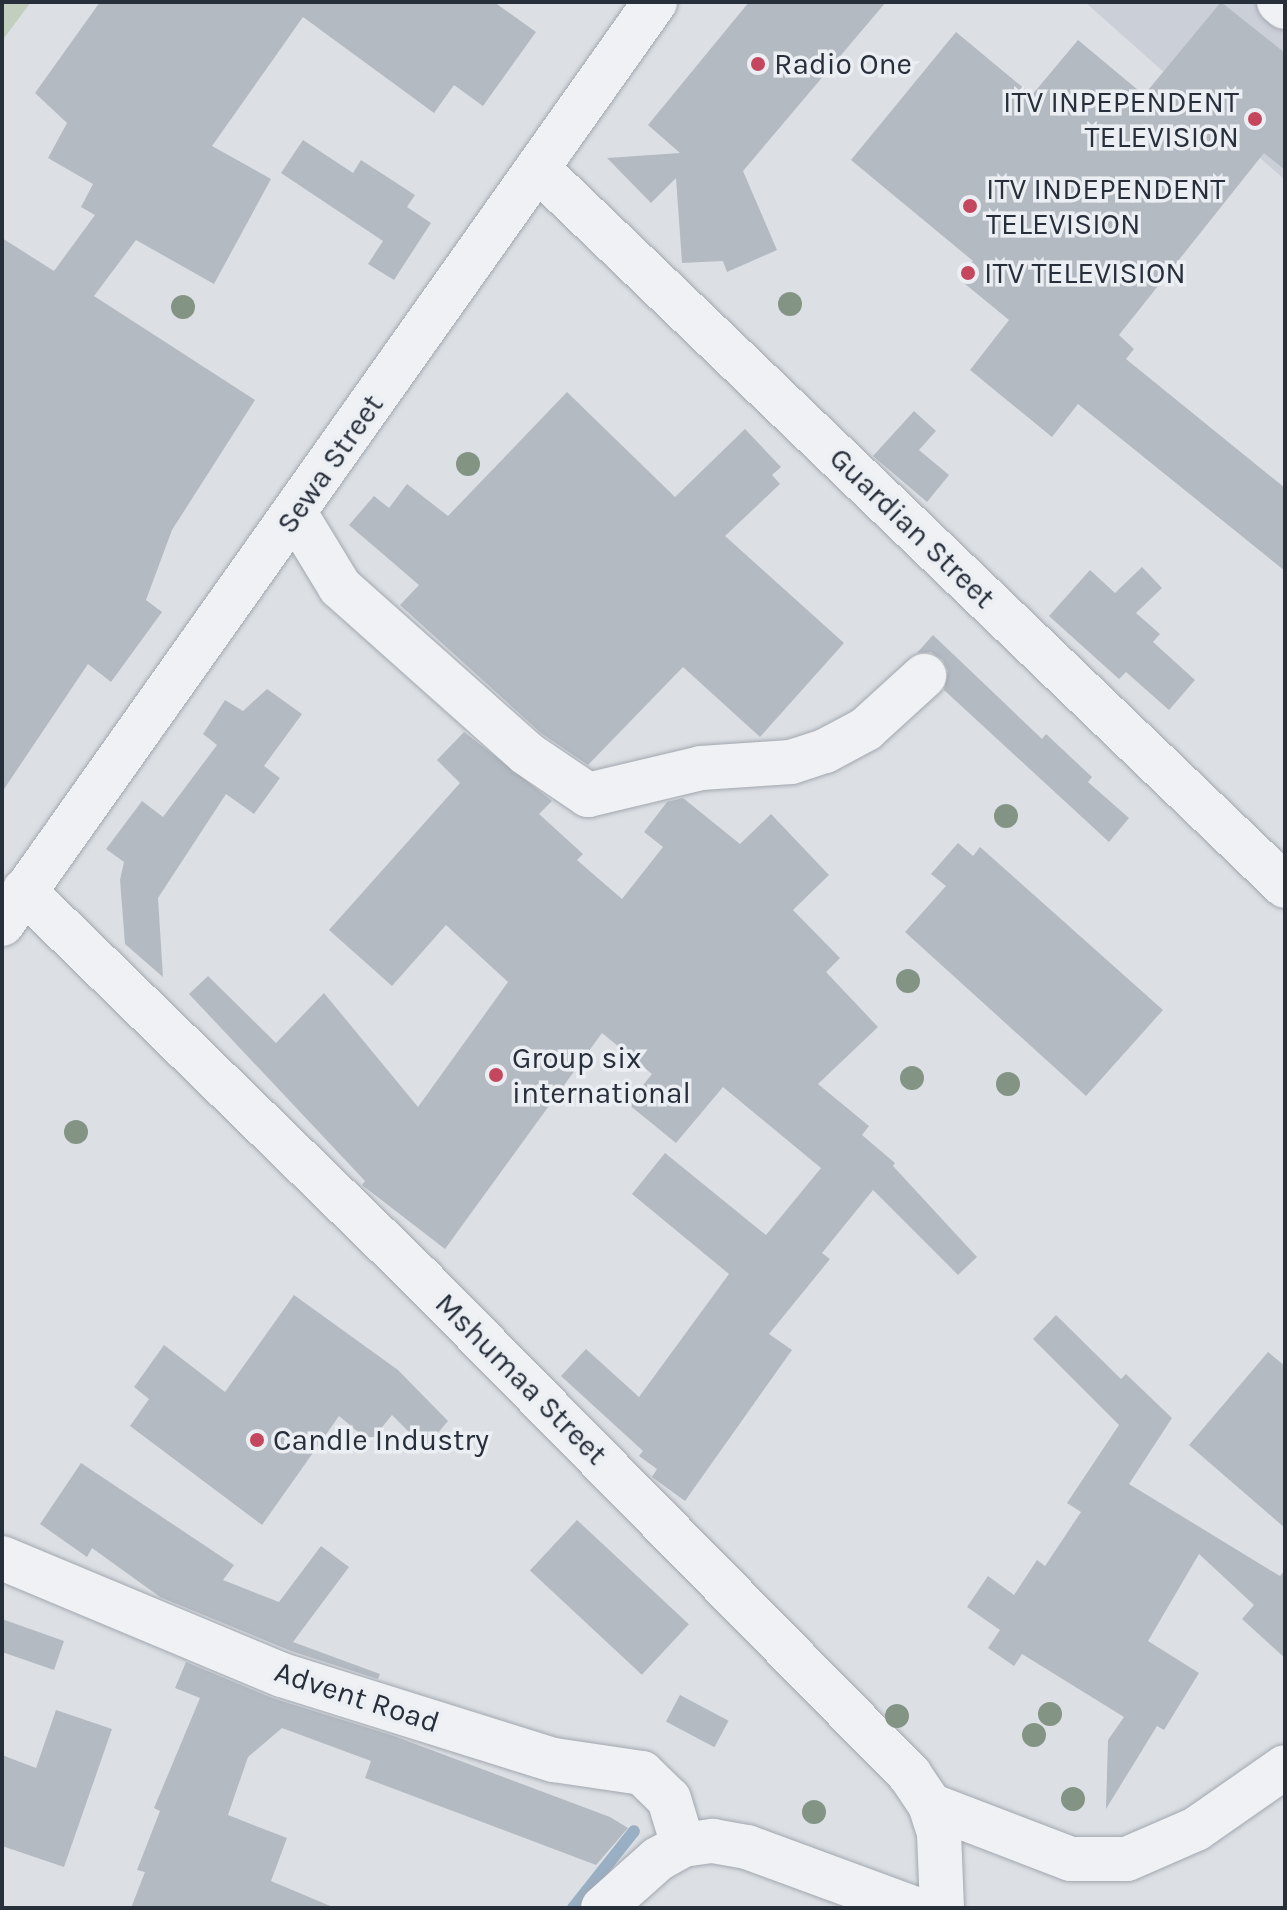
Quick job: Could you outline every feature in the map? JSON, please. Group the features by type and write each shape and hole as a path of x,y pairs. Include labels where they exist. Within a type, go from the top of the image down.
{"street":[{"name":"Sewa Street","path":"13,908 539,170 655,2"},
{"path":"1279,2 1285,7"},
{"name":"Guardian Street","path":"539,170 1285,886"},
{"path":"295,513 340,587 526,753 588,795 701,768 791,762 825,751 866,729 924,676"},
{"name":"Mshumaa Street","path":"13,908 442,1299 871,1734 930,1805 939,1833 942,1908"},
{"name":"Advent Road","path":"2,1558 282,1675 554,1760 642,1773 669,1799 683,1845"},
{"path":"930,1805 1071,1859 1127,1859 1196,1829 1285,1767"},
{"path":"603,1908 635,1876 683,1845 713,1841 747,1847 913,1908"}],"shaded area":[{"path":"1085,2 1285,2 1285,180"}],"green space":[{"path":"2,2 31,2 2,41"}],"building":[{"path":"100,2 494,2 536,32 483,106 454,85 434,113 303,17 212,146 271,179 214,284 136,240 94,296 255,400 172,530 146,600 162,612 111,682 88,664 2,792 2,238 54,271 95,215 81,207 93,184 48,158 67,123 35,93"},
{"path":"749,2 886,2 743,171 777,250 727,272 723,261 682,263 676,178 651,203 607,158 680,153 648,125"},
{"path":"1221,2 1285,53 1285,170 1264,153 1119,335 1134,349 1126,359 1285,488 1285,571 1078,404 1052,437 970,370 1009,320 959,279 973,261 851,160 956,32 1032,95 1078,40 1144,95"},
{"path":"303,140 353,173 361,160 415,195 407,207 431,223 394,280 368,264 383,241 281,173"},
{"path":"567,392 675,497 745,429 781,467 772,475 780,484 725,536 844,643 760,737 683,667 588,765 541,733 400,605 419,585 349,525 374,496 389,508 407,484 448,516"},
{"path":"914,411 936,431 919,450 949,475 927,502 873,456"},
{"path":"1142,567 1162,588 1136,613 1160,634 1153,642 1195,680 1169,710 1126,672 1119,679 1049,616 1090,570 1115,593"},
{"path":"933,635 1042,739 1046,734 1092,777 1088,782 1129,818 1109,842 944,690 948,671 943,660 931,652 917,653"},
{"path":"267,689 302,714 264,766 280,778 254,814 226,794 158,898 163,977 125,944 120,880 124,862 106,849 142,801 163,817 217,745 203,734 225,700 243,711"},
{"path":"464,732 552,801 539,814 583,854 577,860 622,899 663,847 644,832 667,802 683,798 740,844 771,814 829,875 793,910 840,958 826,972 878,1027 818,1084 869,1126 862,1135 895,1163 893,1166 977,1257 958,1275 873,1190 822,1253 830,1259 769,1334 792,1350 685,1501 652,1477 657,1469 639,1456 643,1451 561,1376 586,1349 639,1397 729,1274 632,1194 665,1153 766,1235 821,1168 723,1087 676,1143 628,1104 652,1074 602,1033 445,1249 362,1185 365,1181 189,994 208,976 276,1043 324,993 418,1107 508,982 446,925 392,986 329,930 460,783 437,760"},
{"path":"958,843 973,856 980,847 1163,1010 1086,1096 905,932 946,886 931,874"},
{"name":"Candle Industry","path":"294,1295 398,1370 448,1421 425,1448 392,1415 370,1442 339,1416 262,1525 130,1426 149,1399 134,1387 164,1345 225,1392"},
{"path":"1056,1315 1121,1379 1126,1374 1172,1418 1129,1484 1280,1576 1285,1570 1285,1658 1242,1619 1254,1605 1199,1554 1148,1641 1199,1673 1164,1730 1157,1726 1106,1809 1108,1740 1124,1717 1022,1654 1014,1666 988,1648 1000,1630 967,1607 988,1576 1014,1595 1037,1560 1045,1566 1081,1512 1067,1503 1119,1425 1033,1339"},
{"path":"1268,1352 1285,1366 1285,1528 1189,1445"},
{"path":"81,1463 234,1565 223,1580 279,1602 321,1546 349,1567 293,1642 380,1674 378,1679 291,1651 160,1597 92,1548 87,1557 40,1524"},
{"path":"577,1520 689,1624 642,1675 530,1570"},
{"path":"2,1619 64,1641 54,1670 2,1652"},
{"path":"186,1662 272,1698 394,1736 610,1817 628,1828 596,1865 365,1778 371,1761 282,1728 248,1757 228,1815 287,1838 271,1881 335,1908 131,1908 145,1872 137,1870 160,1811 154,1808 200,1698 175,1688"},
{"path":"680,1695 729,1721 714,1747 666,1721"},
{"path":"56,1710 112,1729 64,1867 2,1846 2,1755 36,1768"}],"waterway":[{"path":"573,1908 634,1831"}],"place":[{"name":"Radio One","path":"758,64"},
{"name":"ITV INPEPENDENT TELEVISION","path":"1255,119"},
{"name":"ITV INDEPENDENT TELEVISION","path":"970,206"},
{"name":"ITV TELEVISION","path":"968,273"},
{"name":"Group six international","path":"496,1075"},
{"name":"Candle Industry","path":"257,1440"}]}
